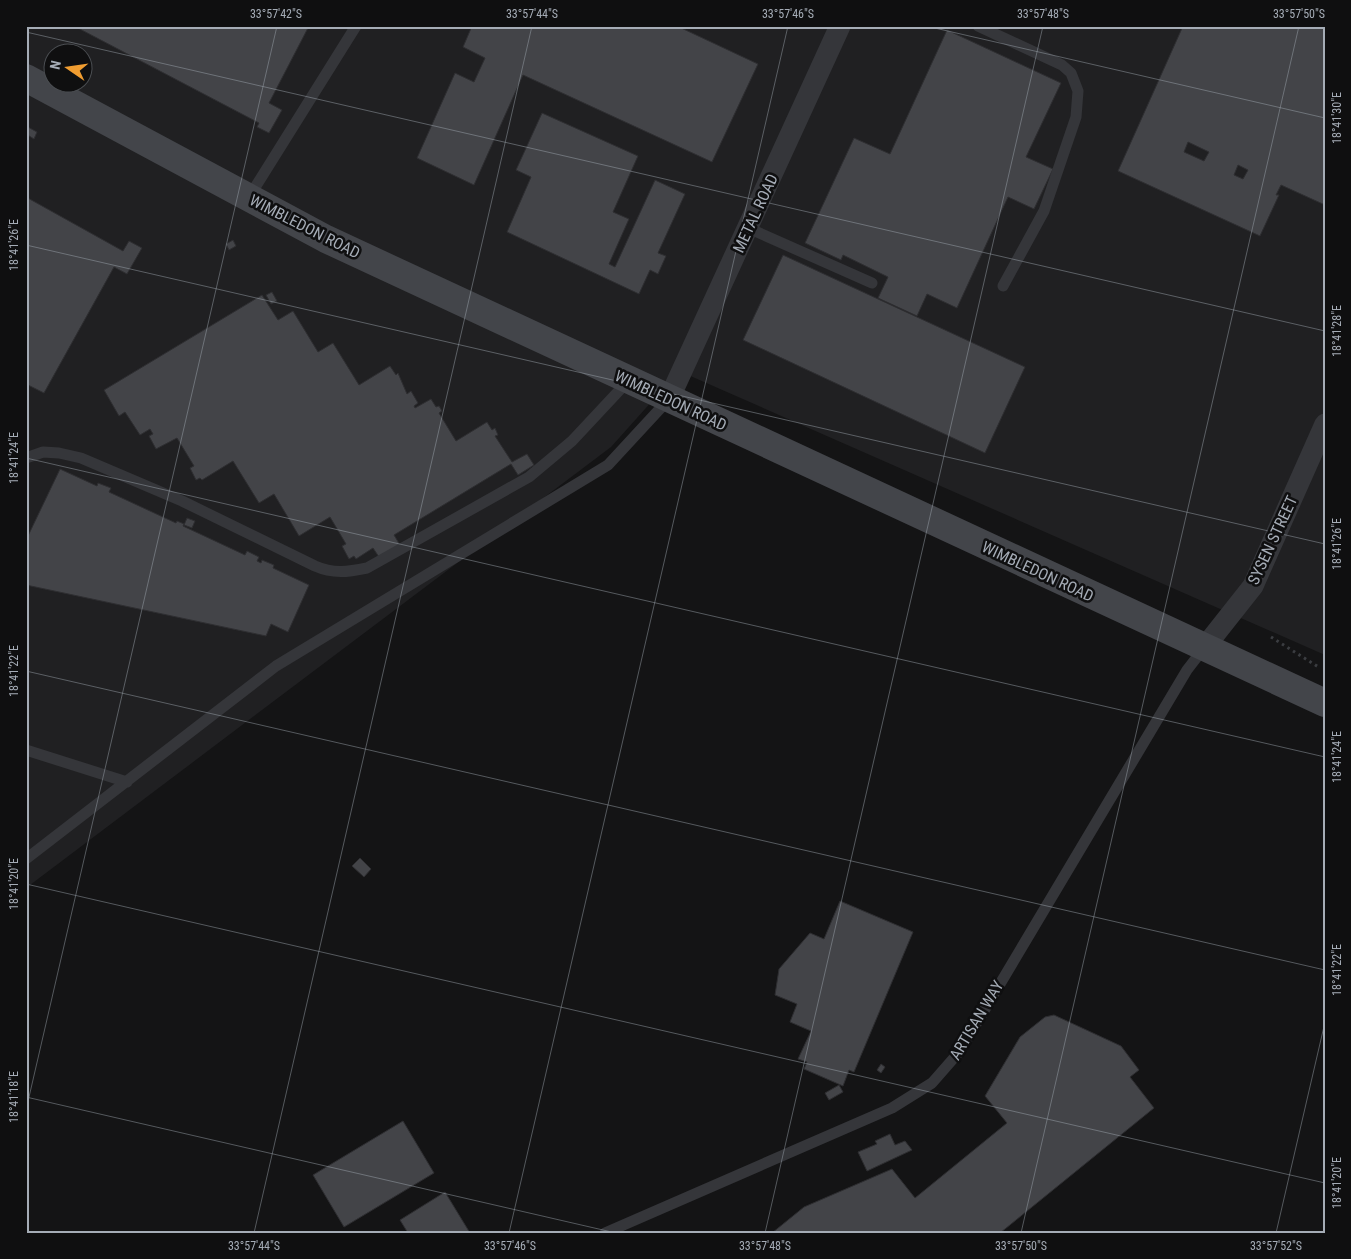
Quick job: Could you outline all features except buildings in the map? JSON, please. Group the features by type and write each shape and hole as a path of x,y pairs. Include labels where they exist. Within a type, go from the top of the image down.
{"main road":[{"name":"WIMBLEDON ROAD","path":"26,78 326,239 1325,703"}],"street":[{"name":"METAL ROAD","path":"669,399 840,26"},
{"name":"SYSEN STREET","path":"1204,648 1253,586 1325,424"}],"lane":[{"path":"249,197 356,26"},
{"path":"978,26 1062,65 1071,73 1078,91 1076,117 1044,211 1004,286"},
{"path":"748,228 872,283"},
{"path":"26,458 44,452 59,452 81,458 182,501 329,572 349,572 367,568 529,477 572,441 629,380"},
{"path":"26,859 276,666 608,465 669,399"},
{"name":"ARTISAN WAY","path":"605,1233 892,1108 932,1083 960,1051 1186,670 1204,648"},
{"path":"26,750 127,782"}],"path":[{"path":"1271,637 1325,671"}],"shaded area":[{"path":"26,26 1325,26 1325,655 679,371 611,447 26,888"}]}
